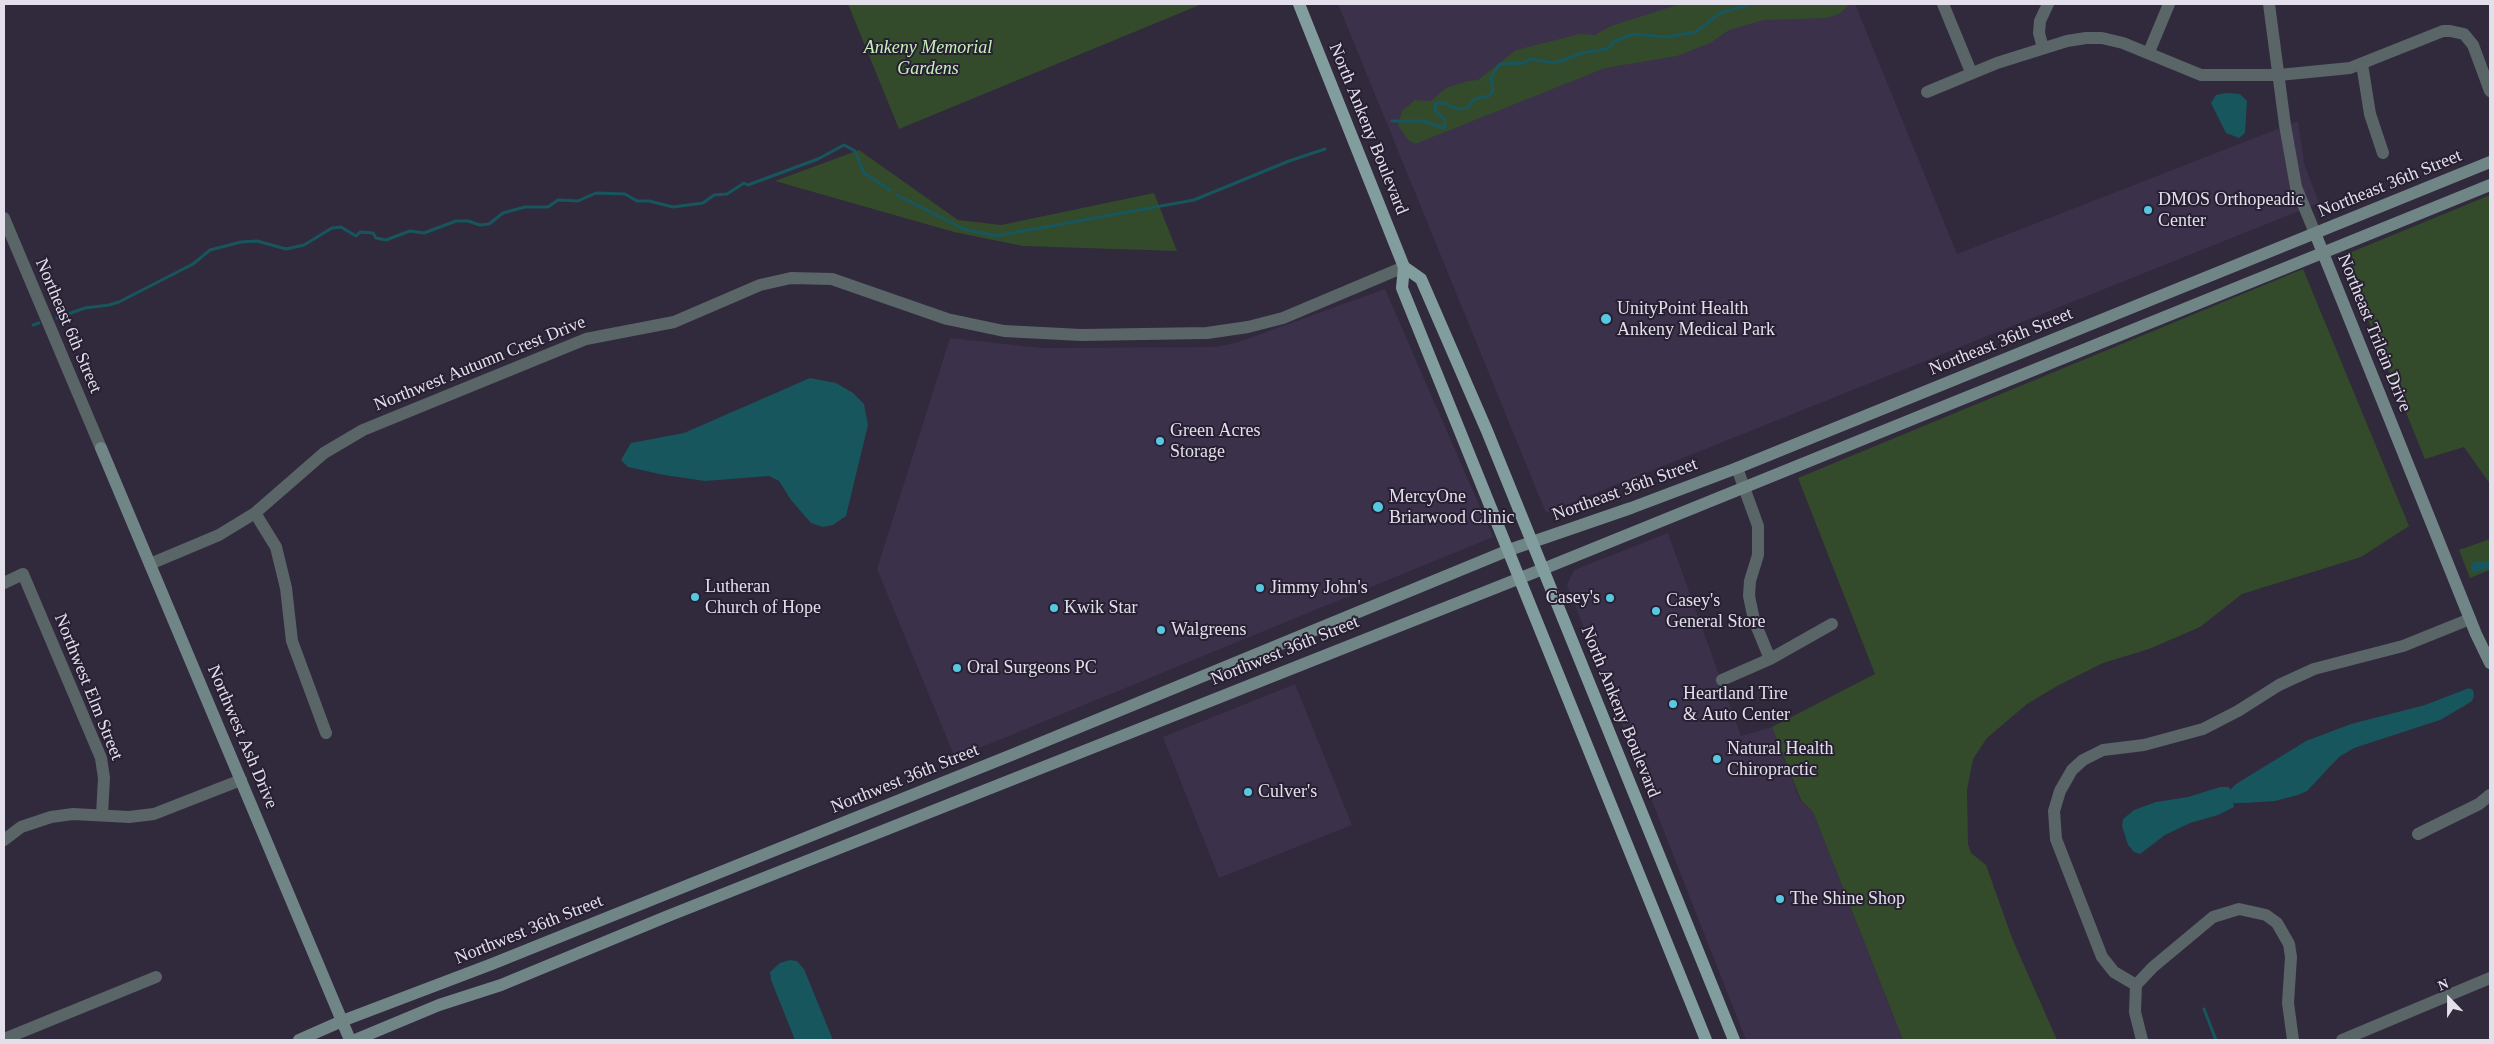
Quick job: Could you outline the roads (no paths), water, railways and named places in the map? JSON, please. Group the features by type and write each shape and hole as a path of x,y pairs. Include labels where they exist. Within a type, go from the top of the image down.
{"main road":[{"name":"North Ankeny Boulevard","path":"1299,4 1404,267 1402,288 1509,550 1532,573 1734,1040"},
{"name":"Northeast 36th Street","path":"1527,543 1737,468 2490,162"},
{"path":"1532,573 1744,485 2490,185"},
{"name":"Northeast Trilein Drive","path":"2315,233 2470,620 2490,663"},
{"name":"North Ankeny Boulevard","path":"1404,267 1421,280 1527,543 1532,573 1706,1040"},
{"name":"Northwest Ash Drive","path":"101,448 350,1040"},
{"name":"Northwest 36th Street","path":"299,1040 342,1021 492,964 1005,758 1527,543"},
{"name":"Northwest 36th Street","path":"355,1040 439,1005 501,984 1532,573"}],"street":[{"path":"1943,4 1971,72"},
{"path":"2043,48 2039,33 2040,21 2048,4"},
{"path":"2149,52 2168,4"},
{"name":"Northeast Trilein Drive","path":"2269,4 2296,187 2315,233"},
{"path":"1927,92 1971,72 2067,41 2102,38 2149,52 2201,75 2278,75 2331,71 2362,64 2443,31 2464,34 2473,45 2490,91"},
{"path":"2362,64 2370,114 2383,153"},
{"name":"Northeast 6th Street","path":"4,218 101,448"},
{"name":"Northwest Autumn Crest Drive","path":"150,564 219,535 255,513 324,453 363,430 586,339 674,322 760,285 784,280 832,278 947,320 1004,331 1081,335 1198,333 1248,328 1283,318 1404,267"},
{"path":"1737,468 1758,526 1760,541 1750,581 1751,610 1770,660"},
{"path":"255,513 276,547 286,588 292,641 326,733"},
{"name":"Northwest Elm Street","path":"4,583 23,574 101,758 104,778 102,815"},
{"path":"2136,985 2114,972 2102,957 2056,839 2054,811 2060,791 2072,770 2089,757 2108,748 2144,745 2203,729 2238,711 2279,685 2314,669 2404,646 2470,620"},
{"path":"1722,680 1770,660 1832,624"},
{"path":"4,840 21,827 51,817 73,814 129,817 160,812 241,780"},
{"path":"2418,834 2479,804 2490,796"},
{"path":"2142,1040 2135,1012 2136,985 2154,967 2213,917 2239,909 2266,915 2277,923 2289,944 2291,957 2288,1003 2293,1040"},
{"path":"4,1040 156,977"},
{"path":"2342,1040 2490,978"}],"waterway":[{"path":"1392,121 1423,121 1444,128 1445,120 1435,110 1436,103 1444,103 1457,109 1467,108 1475,99 1489,96 1493,91 1491,77 1500,64 1524,63 1530,59 1555,63 1582,53 1607,49 1615,41 1634,34 1666,37 1696,32 1720,13 1751,4"},
{"path":"57,318 85,308 119,302 193,264 210,250 241,242 257,241 286,249 304,245 332,228 341,227 356,236 360,232 373,233 376,238 386,240 410,231 424,233 456,221 468,221 480,225 489,224 503,213 525,207 548,207 558,200 578,201 596,193 625,194 637,201 649,201 673,207 703,203 714,195 727,194 744,183 748,185 818,159 844,145 855,151 864,173 890,190"},
{"path":"897,195 964,229 996,236 1194,200 1289,161 1325,149"},
{"path":"33,325 39,323"},
{"path":"2204,1009 2216,1040"}],"place":[{"name":"DMOS Orthopeadic Center","path":"2148,210"},
{"name":"UnityPoint Health Ankeny Medical Park","path":"1606,319"},
{"name":"Green Acres Storage","path":"1160,441"},
{"name":"MercyOne Briarwood Clinic","path":"1378,507"},
{"name":"Jimmy John's","path":"1260,588"},
{"name":"Lutheran Church of Hope","path":"695,597"},
{"name":"Casey's","path":"1610,598"},
{"name":"Kwik Star","path":"1054,608"},
{"name":"Casey's General Store","path":"1656,611"},
{"name":"Walgreens","path":"1161,630"},
{"name":"Oral Surgeons PC","path":"957,668"},
{"name":"Heartland Tire & Auto Center","path":"1673,704"},
{"name":"Natural Health Chiropractic","path":"1717,759"},
{"name":"Culver's","path":"1248,792"},
{"name":"The Shine Shop","path":"1780,899"}],"park label":[{"name":"Ankeny Memorial Gardens","path":"928,58"}]}
